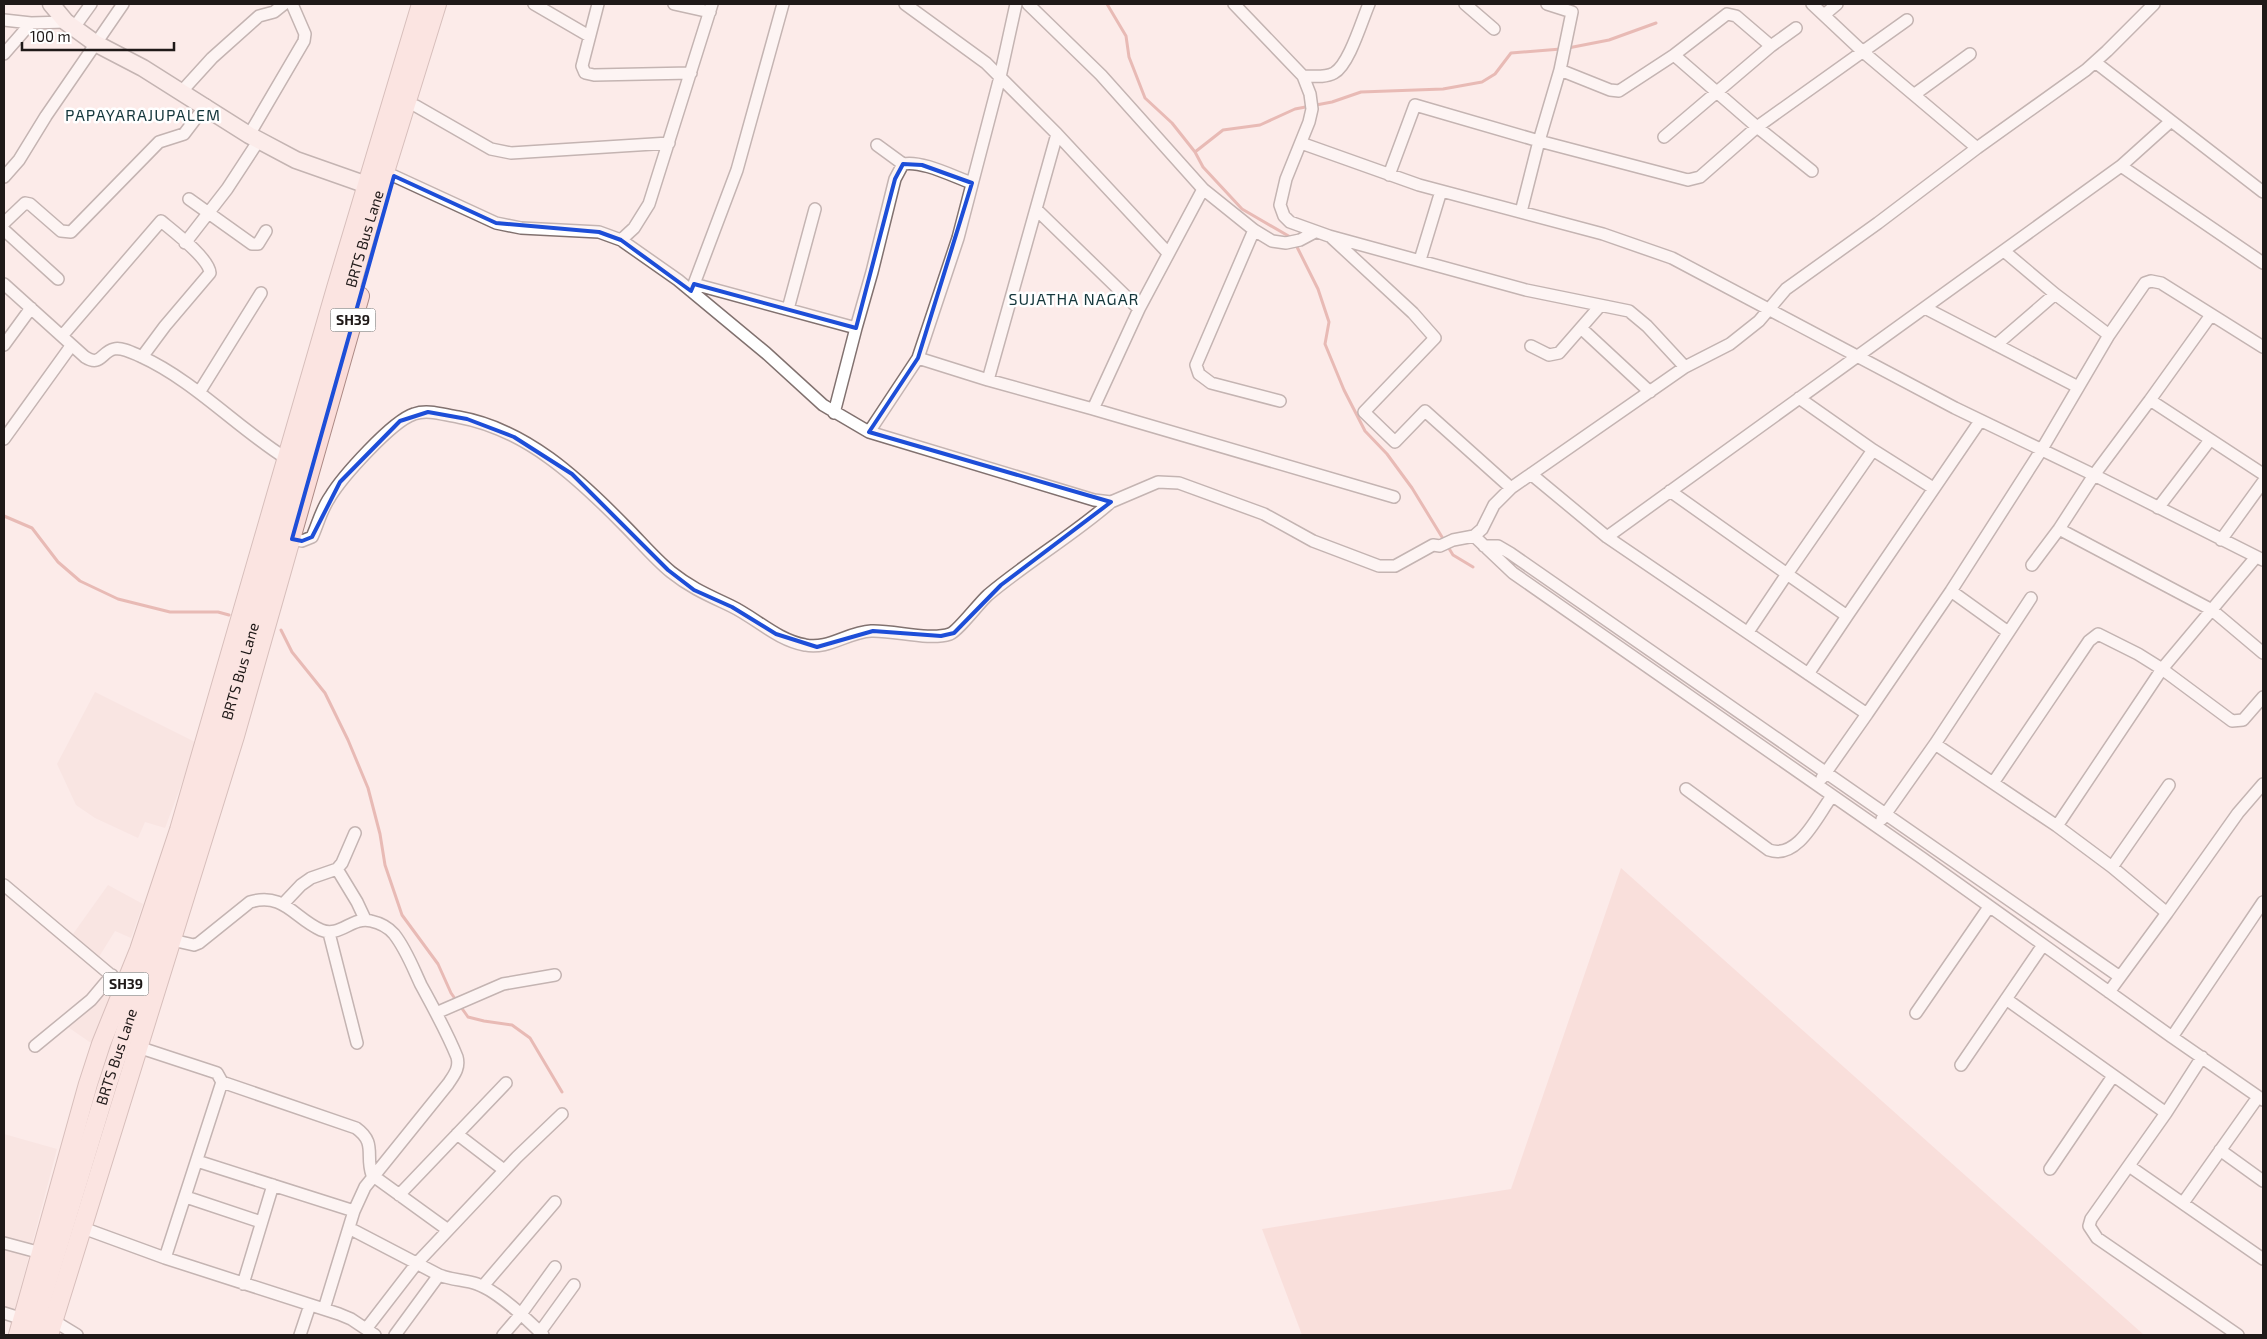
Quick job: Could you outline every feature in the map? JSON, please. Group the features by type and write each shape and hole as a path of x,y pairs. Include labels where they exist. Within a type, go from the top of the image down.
{"main road":[{"name":"SH39","path":"52,1328 56,1258 88,1084 118,981 139,950 179,830 421,4"},
{"name":"BRTS Bus Lane","path":"31,1335 116,1060 212,770 359,258 437,4"},
{"name":"SH39","path":"21,1327 56,1258 83,1228 232,746 394,176 447,4"}],"street":[{"path":"4,20 70,25 91,4"},
{"path":"4,177 19,160 95,43 123,4"},
{"path":"182,91 212,58 259,16 274,12 284,4"},
{"path":"186,243 230,185 304,41 305,34 292,4"},
{"path":"534,4 589,36"},
{"path":"598,4 582,66 583,71 589,75 691,73"},
{"path":"621,240 634,228 649,204 711,8 674,4"},
{"path":"692,287 737,170 783,4"},
{"path":"904,4 964,45 1000,77 1168,253"},
{"path":"869,432 918,358 958,238 1000,77 1016,4"},
{"path":"1028,4 1101,75 1203,189 1254,230 1272,241 1286,243 1300,240 1315,232"},
{"path":"1234,4 1303,76 1310,94 1312,109 1286,179 1281,198 1280,211 1290,222 1315,232 1526,290 1621,309 1636,316 1685,367"},
{"path":"1303,76 1329,75 1338,70 1347,56 1368,4"},
{"path":"1465,4 1494,29"},
{"path":"1521,212 1560,70 1574,8 1547,4"},
{"path":"1812,4 1862,51 1977,148"},
{"path":"1824,15 1837,4"},
{"path":"292,539 302,541 312,537 328,498 340,482 400,421 414,413 428,412 492,426 514,437 572,474 668,570 694,590 732,607 776,634 802,645 817,647 844,636 873,630 941,636 954,633 978,604 1000,585 1082,527 1111,502 1158,482 1179,482 1264,514 1313,541 1379,566 1395,566 1433,545 1440,546 1452,540 1474,536 1482,529 1494,505 1511,488 1685,367 1730,344 1754,325 1786,289 2094,62 2154,4"},
{"path":"54,5 70,25 95,43 143,68 206,105 254,137 296,160 367,184"},
{"path":"1560,70 1610,90 1619,91 1674,55 1727,14 1736,16 1771,46"},
{"path":"1390,175 1415,105 1539,141 1688,180 1700,177 1757,127 1907,20"},
{"path":"4,54 31,23"},
{"path":"1664,137 1716,91 1796,28"},
{"path":"1915,94 1970,54"},
{"path":"1674,55 1757,127 1812,171"},
{"path":"2094,62 2263,192"},
{"path":"4,223 25,203 30,204 61,231 71,232 153,148 163,140 176,138 184,134 206,105"},
{"path":"416,106 492,149 511,154 669,143"},
{"path":"1607,537 2121,166 2171,121"},
{"path":"988,380 1037,210 1056,134"},
{"path":"1300,143 1441,191 1653,250 1692,267 1856,358 2260,559 2212,610 2162,670 2057,826"},
{"path":"876,145 903,164"},
{"path":"834,413 895,179 903,164 910,162 922,165 972,183"},
{"path":"2121,166 2263,263"},
{"path":"394,176 496,223 521,228 599,232 621,240 692,287 834,413 869,432 1094,500 1111,502"},
{"path":"1093,409 1139,309 1203,189"},
{"path":"1420,260 1441,191"},
{"path":"189,199 255,246 266,231"},
{"path":"788,309 815,209"},
{"path":"1037,210 1139,309"},
{"path":"62,336 161,221 208,265 210,273 165,326 142,357"},
{"path":"4,230 58,279"},
{"path":"1254,230 1196,365 1199,374 1211,382 1280,401"},
{"path":"1329,236 1414,313 1435,338 1364,412 1395,442 1425,411 1511,488"},
{"path":"2004,251 2054,294 2109,335"},
{"path":"1816,786 1868,714 1951,591 2042,449 2109,335 2139,289 2147,281 2161,284 2263,347"},
{"path":"4,284 71,346 91,361 97,361 114,349 121,349 142,357 200,391 237,424 287,459"},
{"path":"692,287 788,309 856,328"},
{"path":"200,391 261,293"},
{"path":"1996,345 2054,294"},
{"path":"1531,346 1549,354 1559,353 1600,306"},
{"path":"4,345 31,308"},
{"path":"1925,308 2078,387"},
{"path":"2032,565 2059,529 2094,475 2211,315"},
{"path":"1581,328 1650,392"},
{"path":"4,439 71,346"},
{"path":"918,358 1394,497"},
{"path":"1799,398 1873,450 1933,488"},
{"path":"2150,400 2263,474"},
{"path":"1808,674 1980,421"},
{"path":"2158,508 2210,440"},
{"path":"1748,632 1873,450"},
{"path":"1531,474 1607,537 1868,714"},
{"path":"2221,540 2263,482"},
{"path":"1670,491 1847,616"},
{"path":"2059,529 2212,610 2263,654"},
{"path":"1474,536 1513,574 1572,612 2260,1098 2220,1150 2183,1203"},
{"path":"1484,546 1498,546 1510,553 1825,774 2120,977"},
{"path":"1951,591 2008,632"},
{"path":"1876,826 1935,744 2031,598"},
{"path":"1993,783 2089,641 2098,634 2109,638 2162,670 2232,721 2243,720 2263,697"},
{"path":"1935,744 2057,826 2112,867 2168,913"},
{"path":"2109,992 2232,822 2263,784"},
{"path":"2112,867 2168,785"},
{"path":"1686,789 1769,850 1775,852 1790,850 1798,844 1832,796"},
{"path":"283,904 311,878 336,869 342,863 355,833"},
{"path":"336,869 357,902 365,919"},
{"path":"4,884 118,981 91,1000 35,1046"},
{"path":"172,940 194,945 250,902 270,899 283,904 319,929 329,933 338,932 365,919 377,922 394,934 403,948 457,1057 459,1063 457,1071 448,1084 372,1175 354,1211 324,1309"},
{"path":"2172,1037 2263,902"},
{"path":"1916,1013 1989,907"},
{"path":"329,933 357,1043"},
{"path":"2057,955 2067,940"},
{"path":"1962,1065 2043,945"},
{"path":"436,1013 503,984 555,975"},
{"path":"2006,999 2166,1113"},
{"path":"138,1047 216,1073 222,1082 356,1128 368,1139 370,1145 369,1163 372,1175 448,1230"},
{"path":"2202,1057 2166,1113 2091,1219 2089,1226 2092,1232 2238,1335"},
{"path":"2050,1169 2113,1076"},
{"path":"165,1258 222,1082"},
{"path":"399,1195 506,1083"},
{"path":"83,1228 165,1258 324,1309 351,1319 370,1332 417,1263 504,1170 562,1114"},
{"path":"457,1134 504,1170"},
{"path":"2220,1150 2263,1181"},
{"path":"197,1161 354,1211"},
{"path":"2129,1166 2263,1259"},
{"path":"243,1284 273,1185"},
{"path":"186,1197 261,1222"},
{"path":"484,1286 555,1202"},
{"path":"349,1228 439,1275 452,1280 484,1286 521,1314 541,1334 574,1285"},
{"path":"4,1243 56,1258"},
{"path":"503,1335 521,1314 555,1267"},
{"path":"395,1335 439,1275"},
{"path":"300,1335 310,1305"},
{"path":"4,1313 21,1327"},
{"path":"52,1328 77,1335"}],"highlighted area":[{"path":"903,164 922,165 972,183 918,358 869,432 1111,502 1001,585 954,633 941,636 873,631 817,647 776,634 732,607 694,590 668,570 572,474 514,437 467,419 428,412 400,421 340,482 312,537 302,541 292,539 394,176 496,223 599,232 621,240 691,291 694,284 856,328 895,179"}],"shaded area":[{"path":"95,692 197,743 165,828 145,822 138,838 95,818 76,805 57,764"},
{"path":"1621,868 2144,1335 1302,1335 1262,1229 1511,1189"},
{"path":"108,885 143,904 131,938 115,931 97,960 73,934"},
{"path":"107,988 115,993 91,1043 65,1025"},
{"path":"4,1134 57,1149 14,1313 4,1310"}],"waterway":[{"path":"1107,4 1126,36 1129,57 1145,98 1172,123 1195,152 1203,167 1242,209 1292,238"},
{"path":"1568,48 1609,40 1656,23"},
{"path":"1195,152 1223,130 1260,125 1295,109 1332,102 1361,92 1443,89 1482,82 1495,74 1511,53 1561,49"},
{"path":"1295,243 1318,289 1329,322 1325,344 1344,390 1365,431 1387,454 1412,488 1453,555 1473,567"},
{"path":"4,516 32,528 58,562 80,581 118,599 170,612 218,612 229,615"},
{"path":"281,630 292,652 325,693 348,740 368,788 380,834 385,865 402,915 438,964 451,993 468,1017 512,1025 530,1038 562,1092"}],"district":[{"name":"PAPAYARAJUPALEM","path":"143,115"},
{"name":"SUJATHA NAGAR","path":"1074,299"}]}
